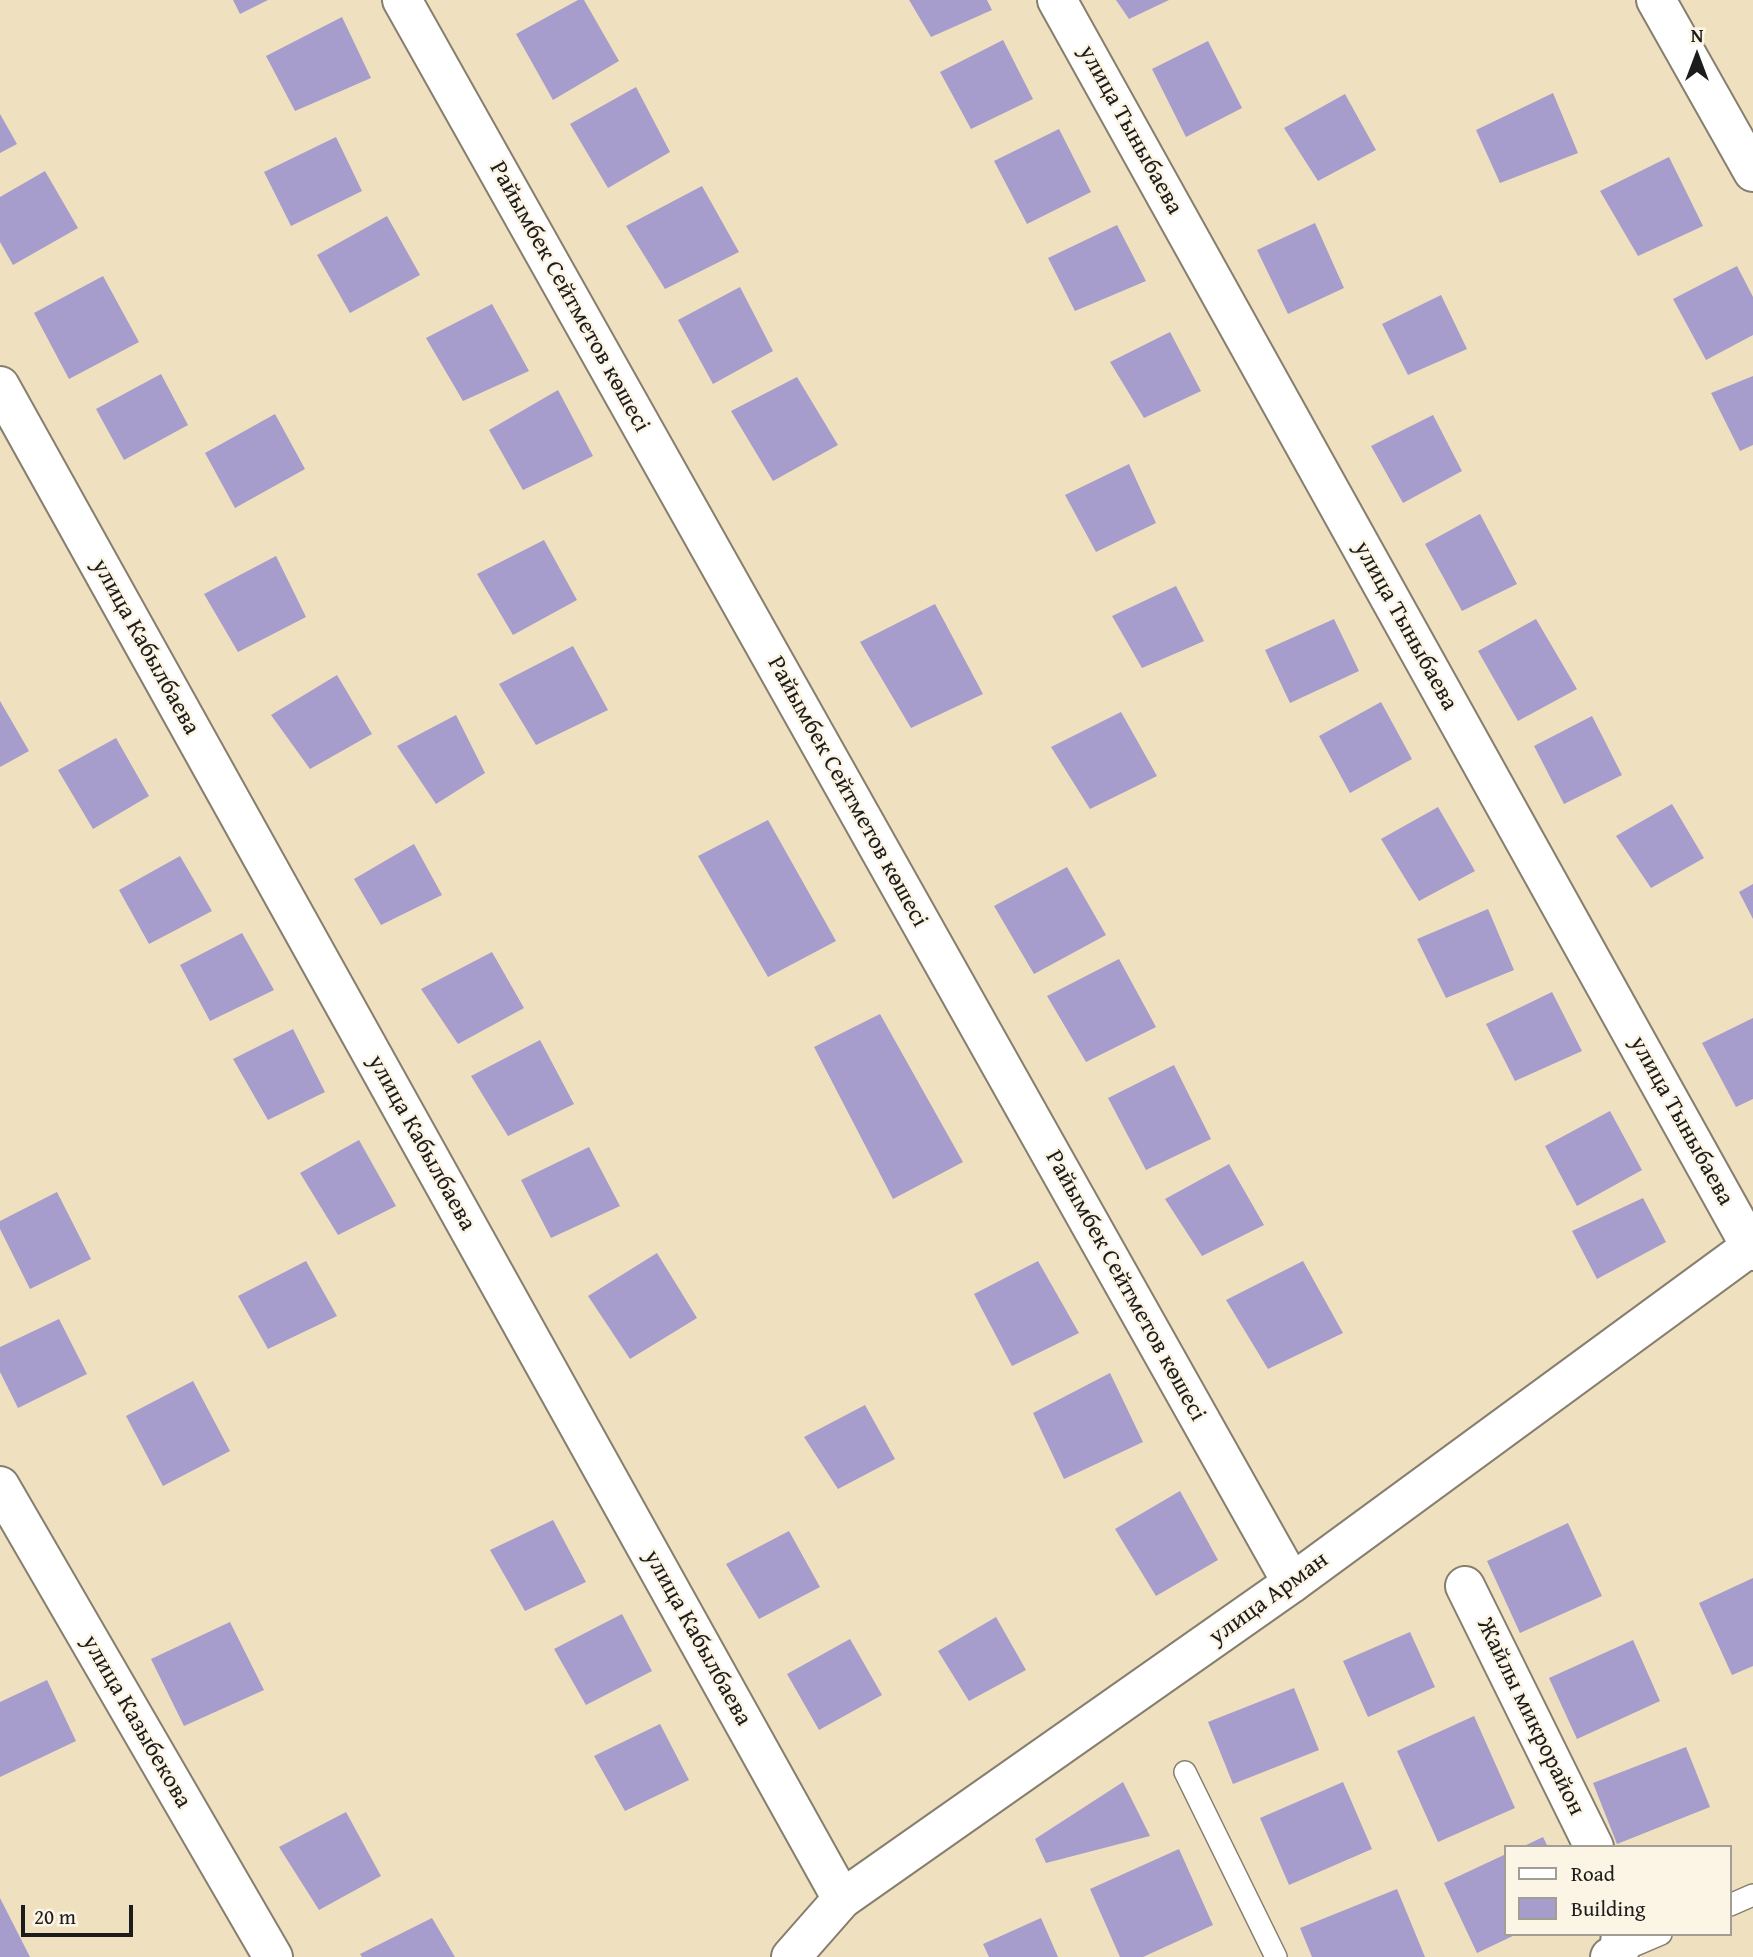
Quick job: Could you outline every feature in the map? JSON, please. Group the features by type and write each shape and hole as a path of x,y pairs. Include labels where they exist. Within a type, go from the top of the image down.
{"street":[{"name":"Райымбек Сейтметов көшесі","path":"402,0 1292,1583"},
{"name":"улица Тыныбаева","path":"1057,0 1752,1248"},
{"path":"1656,0 1753,172"},
{"name":"улица Кабылбаева","path":"0,386 842,1899"},
{"name":"улица Арман","path":"791,1957 842,1899 1292,1583 1752,1248"},
{"name":"улица Казыбекова","path":"0,1486 272,1957"},
{"name":"Жайлы микрорайон","path":"1465,1586 1593,1845"}],"lane":[{"path":"1185,1772 1276,1957"},
{"path":"1732,1904 1753,1895"},
{"path":"1617,1948 1655,1936"}],"building":[{"path":"233,0 268,0 240,14"},
{"path":"578,0 584,0 619,61 553,100 516,34"},
{"path":"909,0 987,0 992,10 931,37"},
{"path":"1116,0 1169,0 1129,19"},
{"path":"342,17 371,78 295,111 266,56"},
{"path":"1003,40 1033,99 971,129 940,72"},
{"path":"1208,41 1242,108 1186,137 1152,69"},
{"path":"636,87 670,152 608,188 570,124"},
{"path":"1553,93 1578,153 1500,183 1476,130"},
{"path":"1345,94 1376,150 1318,181 1284,128"},
{"path":"0,114 17,144 0,153"},
{"path":"1059,129 1091,192 1027,224 994,161"},
{"path":"336,137 362,191 291,226 264,172"},
{"path":"1669,157 1703,226 1638,256 1600,191"},
{"path":"45,171 78,228 13,265 0,242 0,197"},
{"path":"702,186 739,252 665,289 626,226"},
{"path":"387,216 420,275 350,313 317,255"},
{"path":"1315,223 1344,288 1288,314 1257,250"},
{"path":"1117,225 1146,281 1075,311 1048,258"},
{"path":"1737,266 1753,297 1753,335 1706,360 1673,299"},
{"path":"103,276 139,342 69,379 34,313"},
{"path":"740,287 773,351 713,384 678,320"},
{"path":"1441,295 1467,349 1408,375 1382,324"},
{"path":"492,304 529,371 463,401 426,338"},
{"path":"1170,332 1201,391 1144,418 1110,362"},
{"path":"161,374 188,425 124,460 96,409"},
{"path":"1753,376 1753,445 1740,451 1711,393"},
{"path":"797,377 838,445 773,481 731,411"},
{"path":"558,390 593,456 523,490 489,430"},
{"path":"275,414 305,469 235,508 205,453"},
{"path":"1433,415 1462,471 1403,503 1371,446"},
{"path":"1129,464 1156,523 1096,552 1065,495"},
{"path":"1480,514 1517,584 1462,611 1425,544"},
{"path":"544,540 577,600 513,635 477,574"},
{"path":"276,556 306,617 238,652 204,594"},
{"path":"1176,586 1204,641 1142,668 1112,616"},
{"path":"935,604 983,694 911,728 860,642"},
{"path":"1334,619 1359,671 1290,703 1265,650"},
{"path":"1536,619 1577,689 1518,721 1478,651"},
{"path":"573,646 608,710 536,745 499,684"},
{"path":"337,675 372,734 310,769 271,715"},
{"path":"0,701 29,751 0,767"},
{"path":"1381,702 1412,759 1350,793 1319,736"},
{"path":"1121,712 1157,776 1090,809 1051,747"},
{"path":"456,715 485,773 436,804 397,746"},
{"path":"1592,716 1622,775 1564,804 1534,746"},
{"path":"116,738 149,796 93,829 58,770"},
{"path":"1672,804 1704,858 1651,888 1616,836"},
{"path":"1438,807 1475,871 1419,901 1381,839"},
{"path":"768,820 836,941 768,977 698,856"},
{"path":"414,844 442,895 381,925 354,879"},
{"path":"180,856 212,911 149,944 119,890"},
{"path":"1067,867 1106,935 1034,974 994,906"},
{"path":"1753,884 1753,919 1739,892"},
{"path":"1488,909 1514,970 1446,998 1417,939"},
{"path":"242,933 274,990 210,1021 180,965"},
{"path":"492,952 524,1008 458,1044 421,989"},
{"path":"1119,959 1156,1027 1086,1062 1047,996"},
{"path":"1552,992 1582,1051 1515,1081 1486,1024"},
{"path":"880,1014 963,1162 893,1199 814,1047"},
{"path":"1753,1018 1753,1099 1736,1107 1702,1043"},
{"path":"293,1029 325,1092 268,1120 233,1059"},
{"path":"540,1040 574,1104 508,1136 471,1076"},
{"path":"1174,1065 1211,1139 1146,1170 1108,1098"},
{"path":"1610,1111 1642,1170 1577,1206 1545,1146"},
{"path":"359,1140 396,1206 338,1235 300,1173"},
{"path":"589,1147 620,1206 551,1238 521,1180"},
{"path":"1229,1164 1264,1225 1202,1256 1165,1199"},
{"path":"57,1192 91,1259 30,1289 0,1229 0,1221"},
{"path":"1643,1198 1666,1242 1597,1279 1572,1231"},
{"path":"657,1253 697,1318 630,1359 588,1296"},
{"path":"306,1261 337,1316 268,1349 238,1296"},
{"path":"1038,1261 1079,1333 1012,1366 974,1294"},
{"path":"1303,1261 1343,1333 1268,1369 1226,1300"},
{"path":"59,1319 87,1374 18,1408 0,1372 0,1347"},
{"path":"1110,1373 1143,1442 1064,1479 1033,1413"},
{"path":"193,1381 230,1451 163,1486 126,1416"},
{"path":"865,1405 895,1459 838,1489 804,1437"},
{"path":"1180,1491 1218,1560 1156,1596 1115,1529"},
{"path":"553,1520 586,1582 525,1611 490,1550"},
{"path":"1568,1523 1602,1596 1520,1633 1487,1561"},
{"path":"789,1531 820,1587 759,1619 726,1564"},
{"path":"1753,1578 1753,1666 1732,1675 1699,1603"},
{"path":"622,1614 652,1671 586,1705 554,1649"},
{"path":"996,1617 1026,1670 969,1701 938,1651"},
{"path":"230,1622 264,1690 184,1726 151,1659"},
{"path":"1410,1632 1435,1687 1368,1717 1343,1661"},
{"path":"850,1639 882,1695 819,1730 787,1674"},
{"path":"1633,1640 1660,1701 1577,1739 1549,1678"},
{"path":"47,1680 76,1741 0,1777 0,1702"},
{"path":"1294,1688 1319,1750 1233,1784 1208,1722"},
{"path":"1474,1716 1515,1808 1438,1842 1397,1751"},
{"path":"660,1724 689,1780 625,1811 594,1756"},
{"path":"1686,1747 1710,1807 1617,1844 1593,1783"},
{"path":"1123,1782 1150,1836 1046,1863 1035,1839"},
{"path":"1343,1782 1372,1849 1289,1885 1260,1818"},
{"path":"346,1812 381,1876 319,1910 279,1847"},
{"path":"1543,1837 1547,1845 1526,1845"},
{"path":"1179,1849 1213,1925 1143,1957 1120,1957 1090,1889"},
{"path":"1504,1855 1504,1936 1513,1936 1477,1953 1444,1883"},
{"path":"1397,1889 1425,1957 1312,1957 1300,1928"},
{"path":"0,1898 30,1957 0,1957"},
{"path":"432,1918 455,1957 362,1957 360,1954"},
{"path":"1041,1918 1058,1957 989,1957 983,1944"}]}
